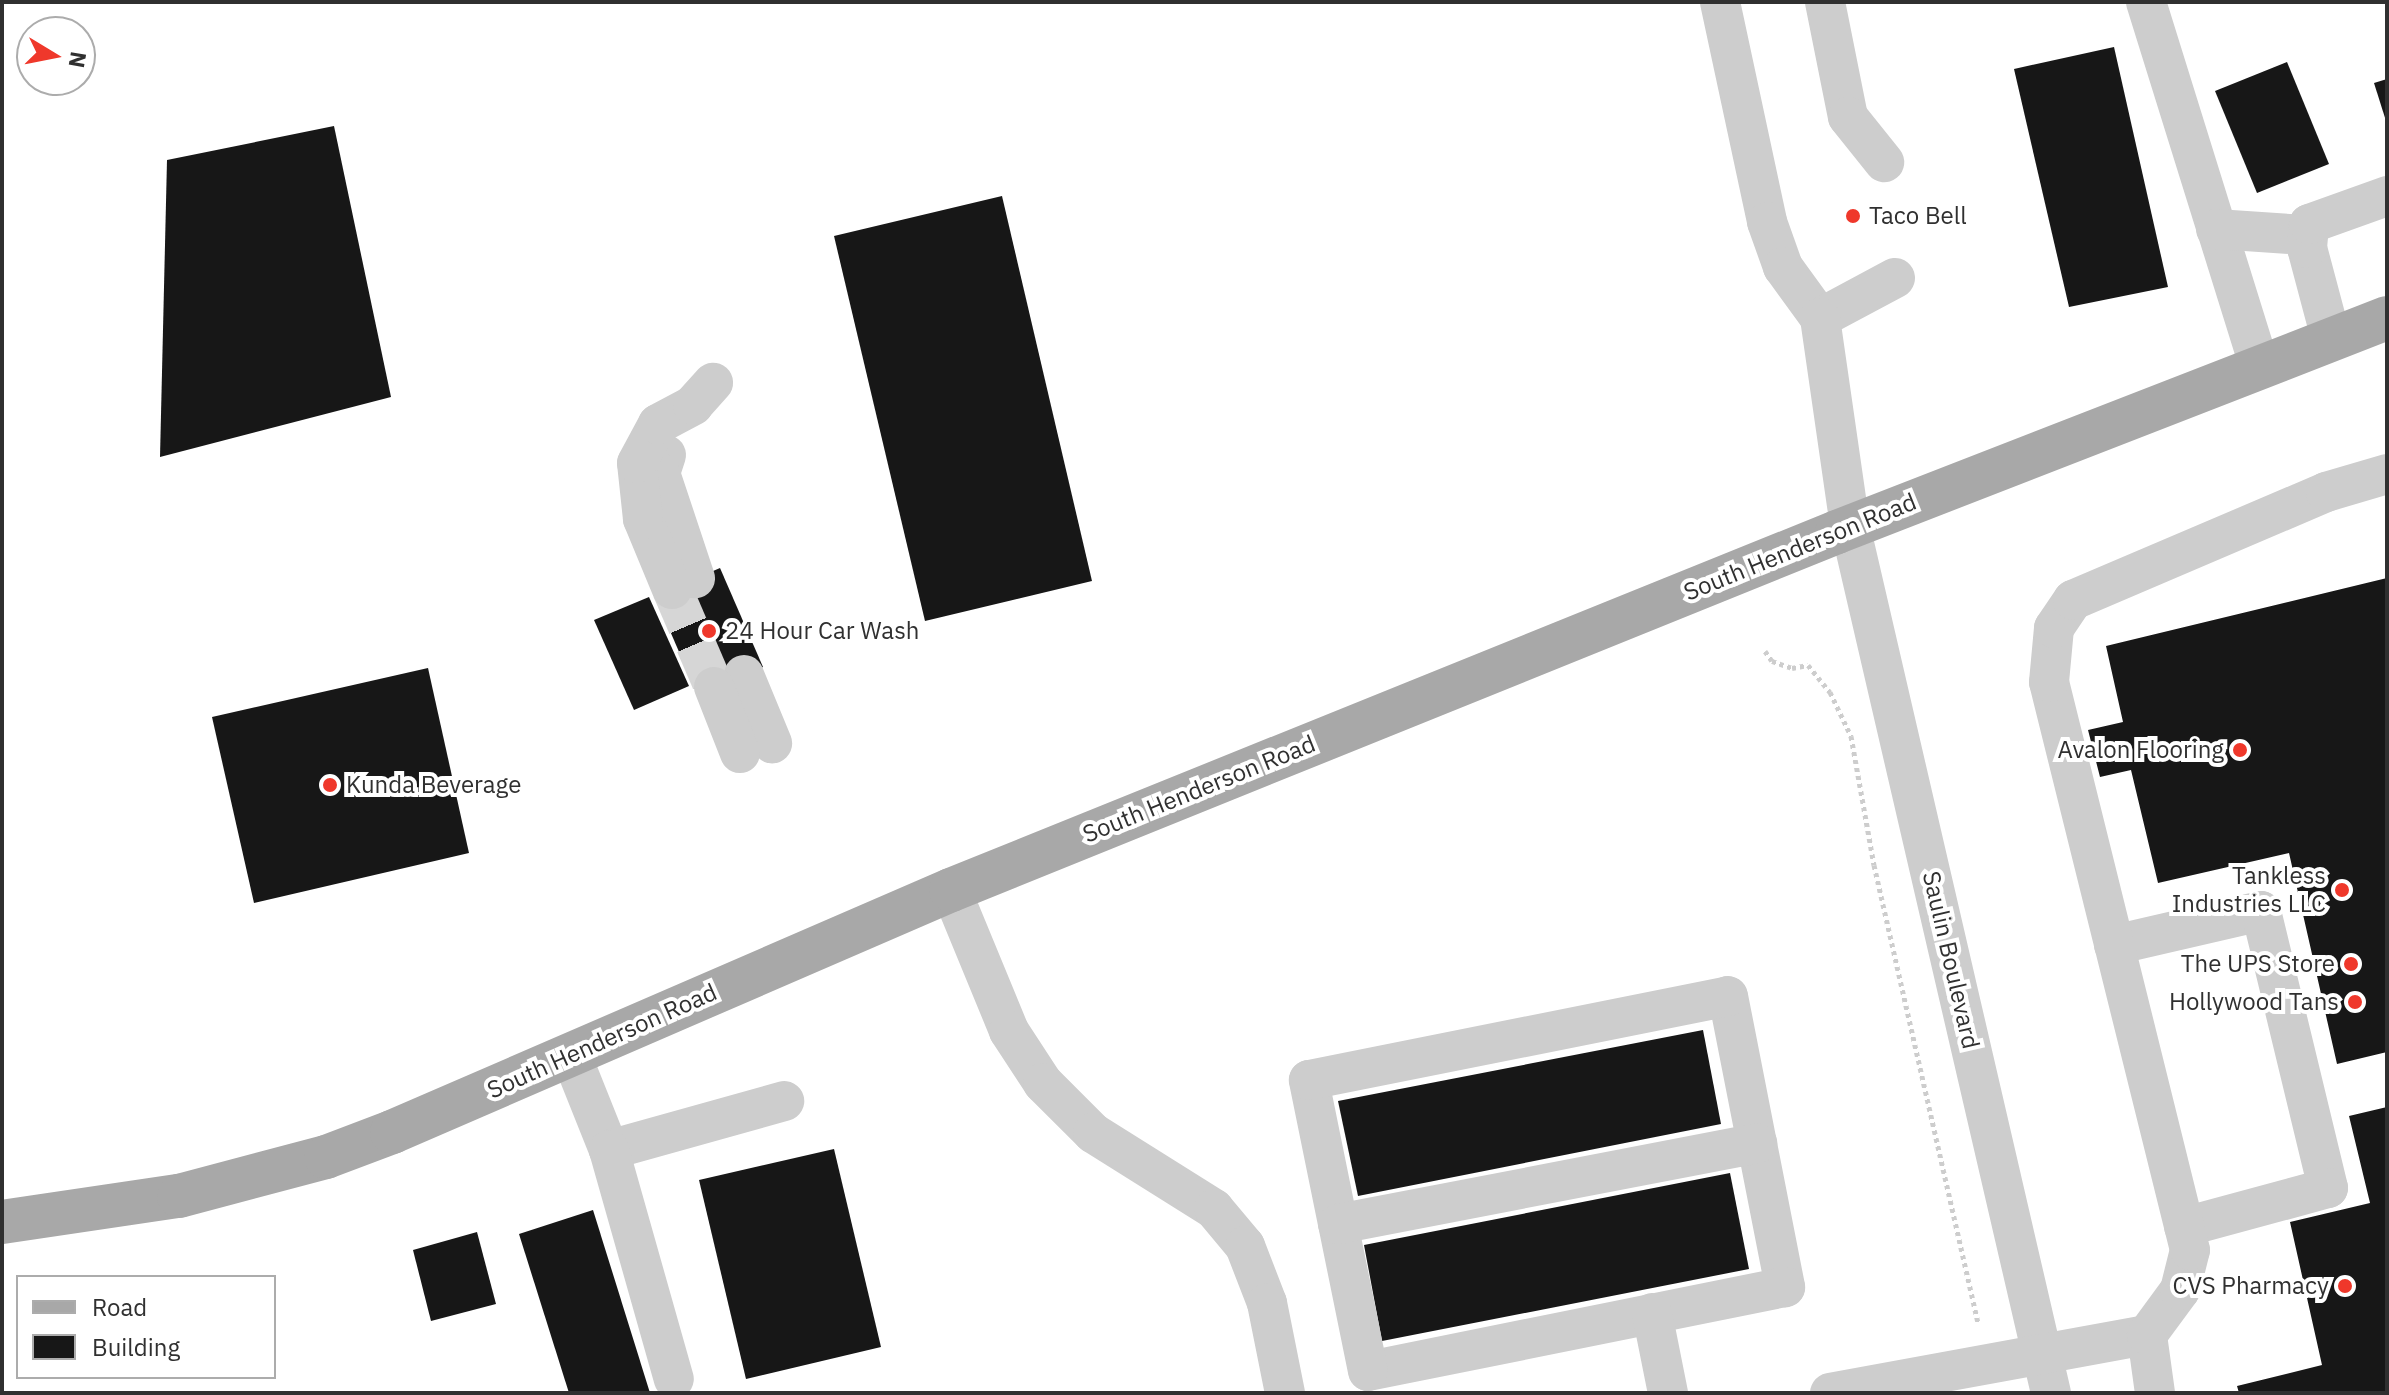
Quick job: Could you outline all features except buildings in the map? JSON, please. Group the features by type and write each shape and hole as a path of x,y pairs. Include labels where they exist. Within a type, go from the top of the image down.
{"main road":[{"name":"South Henderson Road","path":"2,1222 117,1208 326,1157 571,1055 951,890 1850,526 2259,364 2387,318"}],"street":[{"path":"1720,2 1767,222 1783,267 1820,318 1895,278"},
{"path":"1743,2 1744,37 1769,166 1767,222"},
{"path":"1825,2 1848,117 1884,162"},
{"path":"2146,2 2259,364"},
{"path":"2331,338 2305,235 2309,224 2387,196"},
{"path":"2216,229 2305,235"},
{"name":"Saulin Boulevard","path":"1820,318 1850,526 2051,1393"},
{"path":"684,584 643,519 637,463 658,424 693,405 713,383"},
{"path":"1830,1393 2147,1335 2180,1290 2190,1250 2049,682 2054,628 2073,600 2326,492 2387,474"},
{"path":"729,681 756,748"},
{"path":"951,890 1009,1031 1043,1083 1093,1133 1214,1209 1245,1246 1267,1303 1285,1393"},
{"path":"2114,945 2261,911 2328,1188 2184,1227"},
{"path":"1728,996 1785,1287 1368,1371 1338,1224 1309,1080 1728,996"},
{"path":"571,1055 609,1150 674,1379"},
{"path":"609,1150 784,1101"},
{"path":"1338,1224 1757,1143"},
{"path":"1652,1313 1668,1393"},
{"path":"2147,1335 2155,1393"}],"path":[{"path":"1765,651 1772,661 1792,668 1808,665 1830,692 1851,736 1939,1169 1973,1309 1992,1363"}],"tunnel":[{"path":"672,589 714,687"}],"place":[{"name":"Taco Bell","path":"1853,216"},
{"name":"24 Hour Car Wash","path":"709,631"},
{"name":"Avalon Flooring","path":"2240,750"},
{"name":"Kunda Beverage","path":"330,785"},
{"name":"Tankless Industries LLC","path":"2342,890"},
{"name":"The UPS Store","path":"2351,964"},
{"name":"Hollywood Tans","path":"2355,1002"},
{"name":"CVS Pharmacy","path":"2345,1286"}]}
